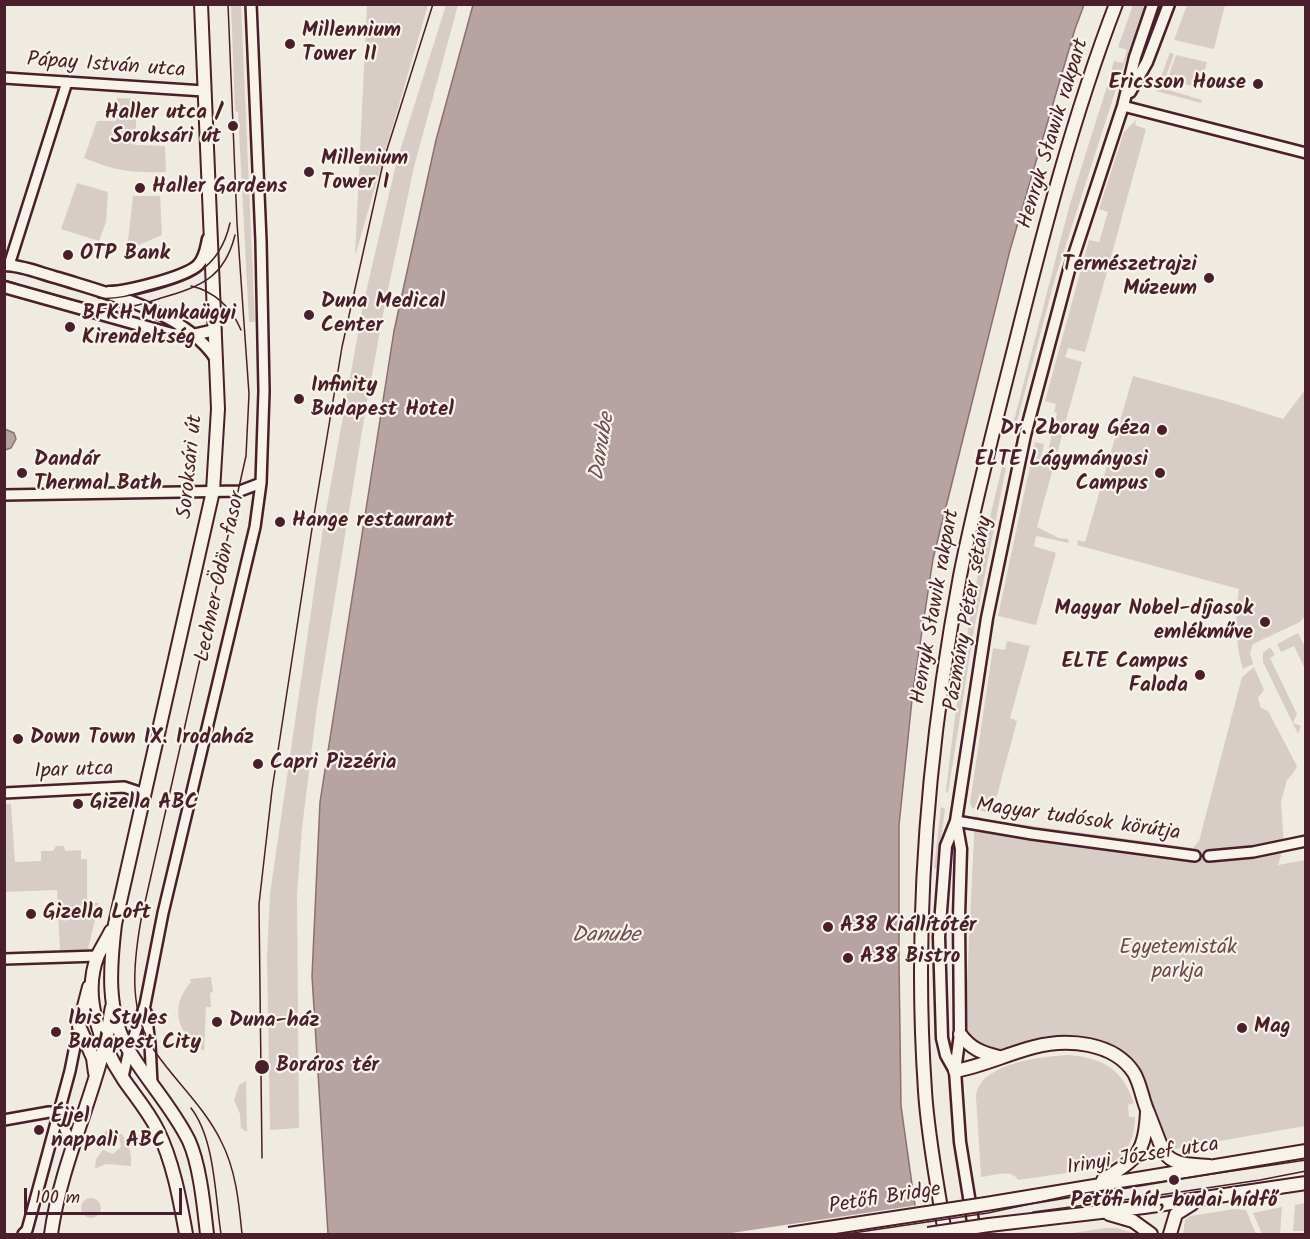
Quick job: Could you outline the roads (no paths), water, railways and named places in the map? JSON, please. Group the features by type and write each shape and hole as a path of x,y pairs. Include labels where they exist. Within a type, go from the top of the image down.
{"main road":[{"name":"Soroksári út","path":"113,1002 111,963 115,924 213,491 218,429 201,4"},
{"name":"Henryk Sławik rakpart","path":"945,1234 925,1095 921,965 922,881 930,779 939,705 961,576 993,430 1058,182 1116,4"},
{"name":"Soroksári út","path":"93,978 98,957 115,924"},
{"path":"93,978 96,1023 105,1046 157,1130 173,1172 185,1234 207,1233 193,1152 188,1138 129,1050 119,1030 113,1002"},
{"path":"93,978 85,997 79,1026 93,1058 95,1080"},
{"path":"51,1234 54,1214 105,1046 113,1002"},
{"path":"960,1034 971,1047 981,1053 1000,1058"},
{"path":"955,1071 972,1068 1049,1044 1081,1044 1103,1049 1118,1058 1133,1072 1163,1150 1170,1159 1176,1163 1209,1166"},
{"path":"1097,1185 1122,1169 1139,1153 1144,1137 1147,1111"},
{"name":"Irinyi József utca","path":"986,1204 1305,1151"},
{"path":"1102,1212 1305,1183"},
{"path":"1170,1234 1176,1214 1184,1207 1204,1199"},
{"name":"Petőfi Bridge","path":"789,1234 986,1204"},
{"path":"1102,1212 1133,1221 1151,1234"},
{"name":"Petőfi Bridge","path":"928,1234 1102,1212"}],"street":[{"name":"Lechner Ödön fasor","path":"123,1077 129,1050 145,1005 163,913 255,527 261,483 264,391 261,249 250,4"},
{"name":"Pázmány Péter sétány","path":"955,1071 946,1055 942,1038 939,937 946,846 956,821 987,618 1025,435 1070,270 1153,4"},
{"name":"Pázmány Péter sétány","path":"1123,106 1147,62 1170,4"},
{"name":"Pápay István utca","path":"4,78 204,91"},
{"path":"67,82 7,265 106,293 160,314 206,345 216,359"},
{"path":"1123,106 1305,153"},
{"path":"106,293 125,291 192,270 202,259 211,227"},
{"path":"4,287 162,332 193,335 215,330"},
{"path":"4,495 240,491 261,483"},
{"name":"Ipar utca","path":"4,793 124,787 145,794"},
{"name":"Pázmány Péter sétány","path":"955,1071 960,1034 961,849 956,821"},
{"name":"Magyar tudósok körútja","path":"956,821 1032,834 1195,856"},
{"path":"1209,856 1253,852 1305,841"},
{"path":"4,959 98,957"},
{"name":"Lechner Ödön fasor","path":"145,1005 152,1084"},
{"path":"23,1234 27,1230 70,1071 79,1026"},
{"path":"955,1071 960,1142 975,1234"},
{"path":"4,1120 49,1112 58,1113"},
{"path":"58,1113 73,1148"}],"water":[{"name":"Danube","path":"473,5 1084,5 1010,250 933,559 913,690 899,825 899,963 901,1106 919,1234 328,1234 312,976 320,802 394,331 436,140"},
{"path":"5,429 14,433 16,439 11,448 5,450"}],"waterway":[{"path":"1071,44 1080,47"}],"tram line":[{"path":"228,4 237,223 249,394 246,456 141,920 136,954 135,989 137,1006 147,1038 164,1064 207,1118 226,1152 236,1187 242,1234"},
{"path":"262,1158 259,904 272,790 342,347 384,159 433,4"},
{"path":"98,298 117,298 136,294 190,277 210,262 218,252 230,223"},
{"path":"4,280 90,304 133,306 185,290 207,279 224,262 235,235"},
{"path":"191,286 215,296 233,315 241,330"},
{"path":"191,1108 205,1135 209,1151 221,1234"},
{"path":"846,1234 988,1213 1072,1195 1306,1160"},
{"path":"1033,1212 1260,1180 1306,1171"}],"place":[{"name":"Millennium Tower II","path":"290,44"},
{"name":"Ericsson House","path":"1258,84"},
{"name":"Haller utca / Soroksári út","path":"233,126"},
{"name":"Millenium Tower I","path":"309,172"},
{"name":"Haller Gardens","path":"140,188"},
{"name":"OTP Bank","path":"68,255"},
{"name":"Természetrajzi Múzeum","path":"1209,278"},
{"name":"Duna Medical Center","path":"309,315"},
{"name":"BFKH Munkaügyi Kirendeltség","path":"70,327"},
{"name":"Infinity Budapest Hotel","path":"299,399"},
{"name":"Dr. Zboray Géza","path":"1162,430"},
{"name":"Dandár Thermal Bath","path":"22,473"},
{"name":"ELTE Lágymányosi Campus","path":"1160,473"},
{"name":"Hange restaurant","path":"280,522"},
{"name":"Magyar Nobel-díjasok emlékműve","path":"1265,622"},
{"name":"ELTE Campus Faloda","path":"1200,675"},
{"name":"Down Town IX. Irodaház","path":"18,739"},
{"name":"Capri Pizzéria","path":"258,764"},
{"name":"Gizella ABC","path":"78,804"},
{"name":"Gizella Loft","path":"31,914"},
{"name":"A38 Kiállítótér","path":"828,927"},
{"name":"A38 Bistro","path":"848,958"},
{"name":"Duna-ház","path":"217,1022"},
{"name":"Mag","path":"1242,1028"},
{"name":"Ibis Styles Budapest City","path":"56,1032"},
{"name":"Boráros tér","path":"262,1067"},
{"name":"Éjjel nappali ABC","path":"39,1130"},
{"name":"Petőfi híd, budai hídfő","path":"1174,1180"}],"park label":[{"name":"Egyetemisták parkja","path":"1178,961"}]}
